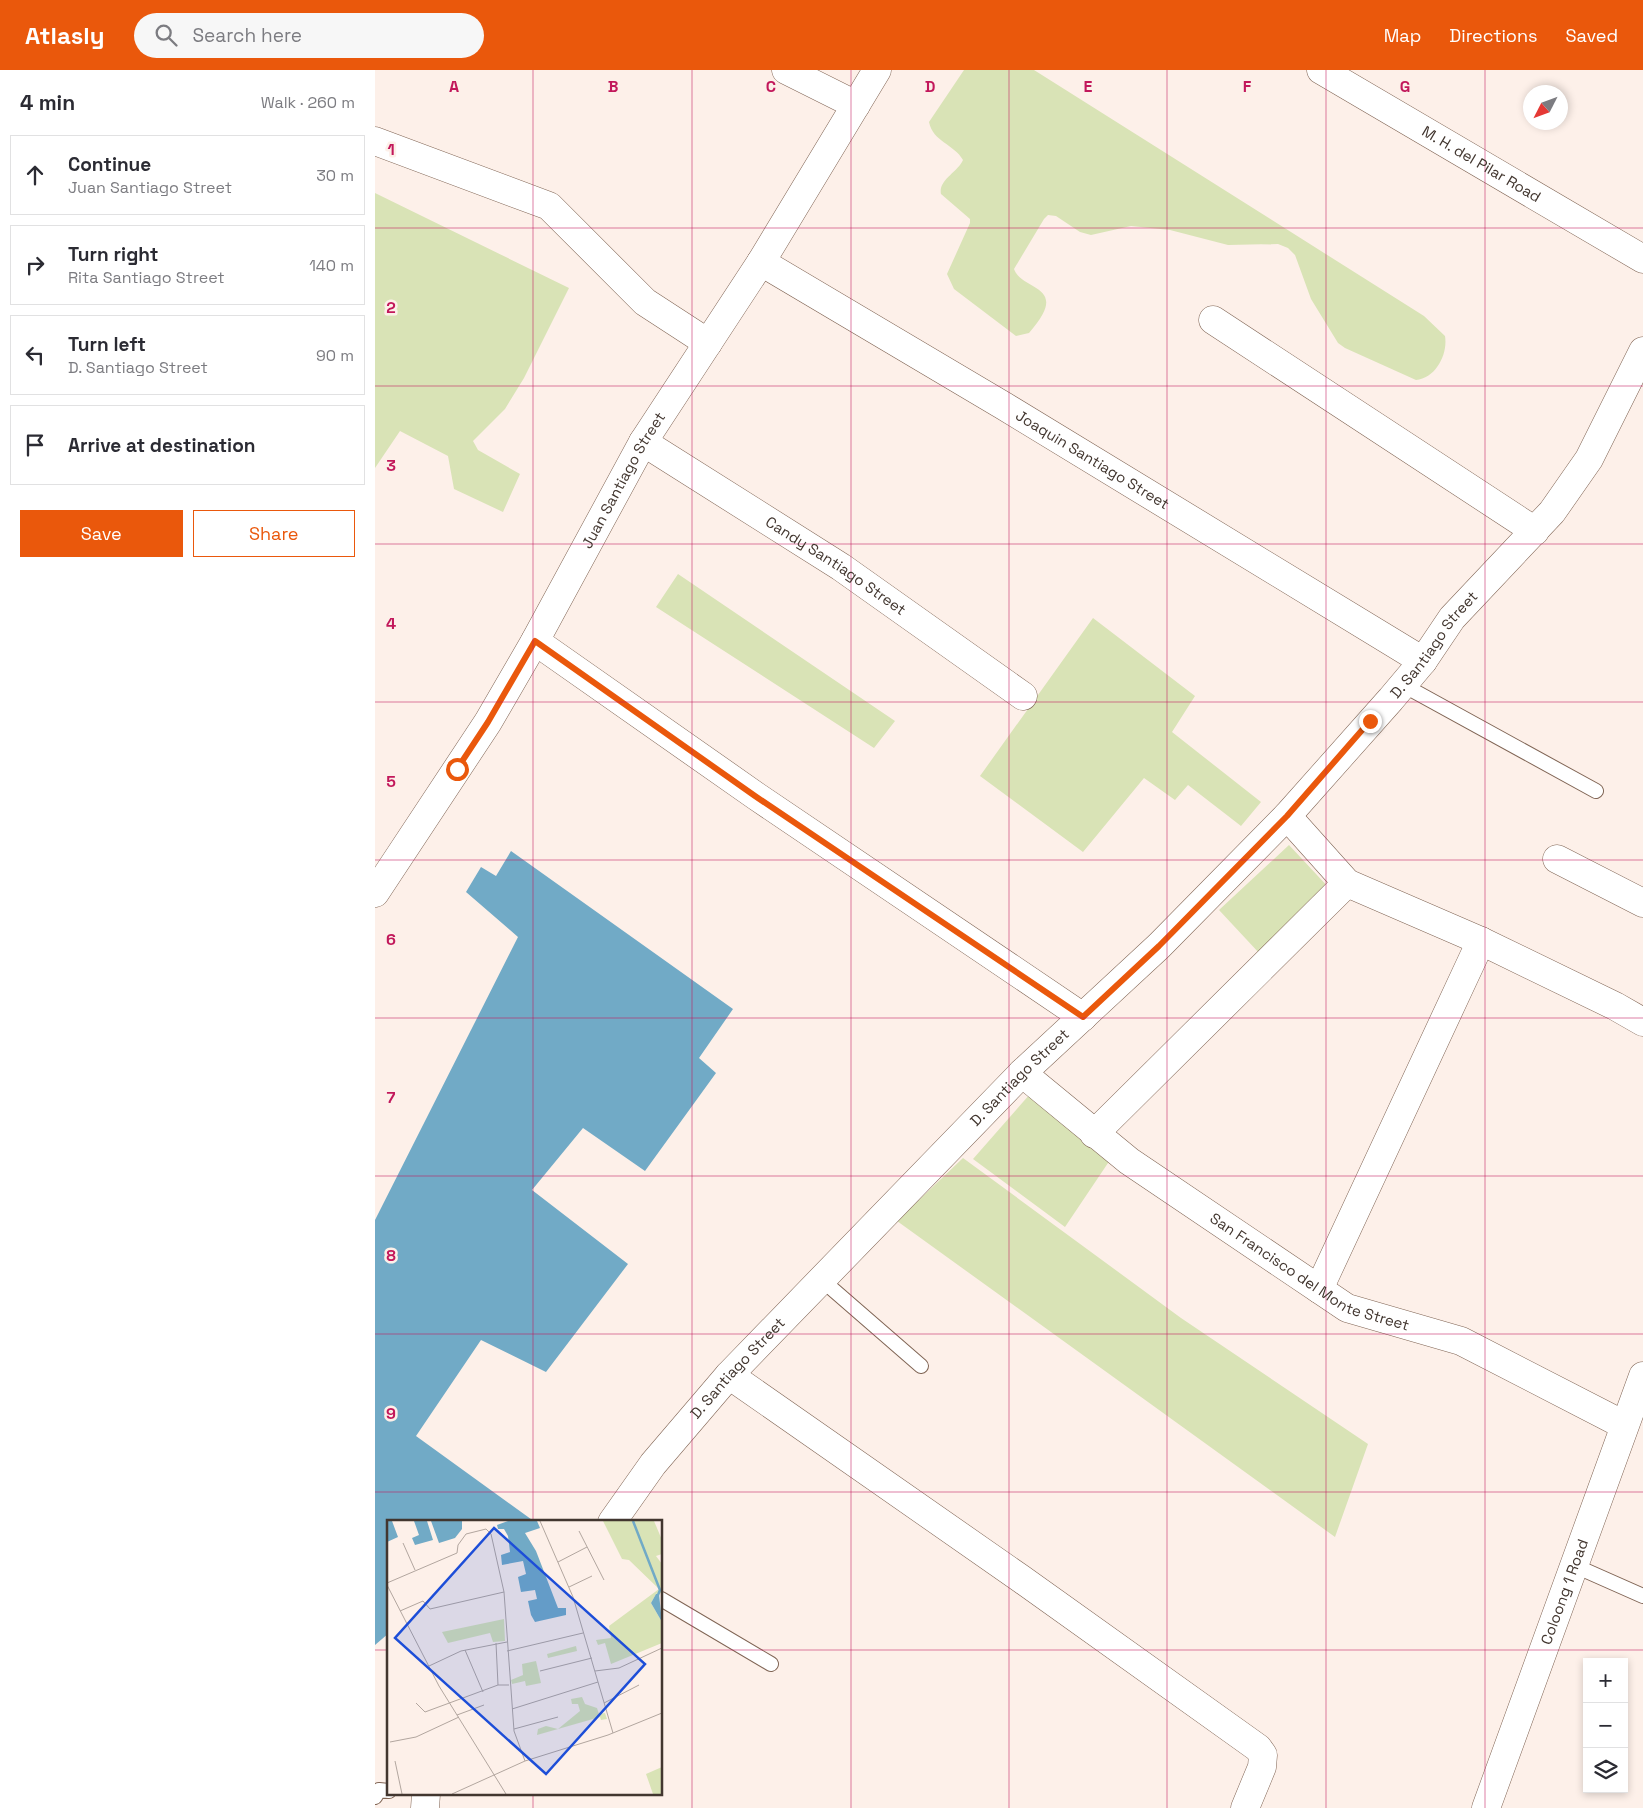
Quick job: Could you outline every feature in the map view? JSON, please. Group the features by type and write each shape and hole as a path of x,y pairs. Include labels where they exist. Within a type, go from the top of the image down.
{"street":[{"path":"786,70 856,105"},
{"name":"Juan Santiago Street","path":"375,894 488,722 535,641 643,442 761,262 877,70"},
{"name":"M. H. del Pilar Road","path":"1329,72 1643,259"},
{"path":"375,141 549,206 645,302 708,343"},
{"name":"Joaquin Santiago Street","path":"761,262 1004,406 1423,660"},
{"path":"1213,320 1535,531"},
{"name":"D. Santiago Street","path":"613,1520 653,1464 729,1375 1022,1073 1159,946 1287,816 1403,685 1452,618 1552,512 1589,459 1643,351"},
{"name":"Candy Santiago Street","path":"643,442 841,567 1023,696"},
{"path":"535,641 755,796 1083,1017"},
{"path":"1287,816 1347,883 1481,941 1615,1006 1643,1022"},
{"path":"1557,859 1643,903"},
{"path":"1094,1134 1347,883"},
{"path":"1319,1289 1481,941"},
{"name":"San Francisco del Monte Street","path":"1022,1073 1129,1161 1347,1308 1461,1341 1624,1425"},
{"path":"729,1375 1020,1578 1258,1748 1263,1755 1262,1767 1245,1808"},
{"name":"Coloong 1 Road","path":"1486,1808 1573,1564 1643,1376"}],"lane":[{"path":"1403,685 1596,790"},
{"path":"821,1280 921,1366"},
{"path":"1573,1564 1643,1596"},
{"path":"663,1600 771,1664"},
{"path":"375,1797 379,1790 387,1791"}],"green space":[{"path":"964,70 1034,70 1424,316 1445,336 1445,350 1439,364 1429,375 1416,380 1345,348 1338,343 1311,299 1295,255 1288,248 1278,244 1228,245 1170,230 1131,226 1091,235 1080,232 1056,216 1048,215 1014,269 1026,282 1041,291 1045,297 1046,306 1041,317 1029,333 1016,336 954,289 947,274 970,223 970,219 941,194 942,184 963,160 954,150 939,139 931,129 929,122"},
{"path":"375,193 569,288 524,378 505,409 473,441 478,450 520,474 503,512 454,489 448,456 400,431 375,468"},
{"path":"678,574 895,721 874,748 656,607"},
{"path":"1093,618 1195,696 1172,732 1261,802 1241,826 1188,785 1175,800 1144,778 1083,852 980,776"},
{"path":"1289,845 1330,889 1260,954 1219,910"},
{"path":"1030,1094 1110,1160 1065,1227 973,1159"},
{"path":"963,1158 1181,1318 1368,1444 1335,1537 897,1221"}],"water":[{"path":"511,851 733,1009 699,1058 716,1073 645,1171 583,1128 532,1190 628,1264 546,1372 481,1340 416,1436 532,1520 387,1520 387,1635 375,1645 375,1220 518,937 466,892 481,867 496,876"}],"route":[{"path":"457,769 488,722 535,641 755,796 1083,1017 1159,946 1287,816 1370,721"}]}
